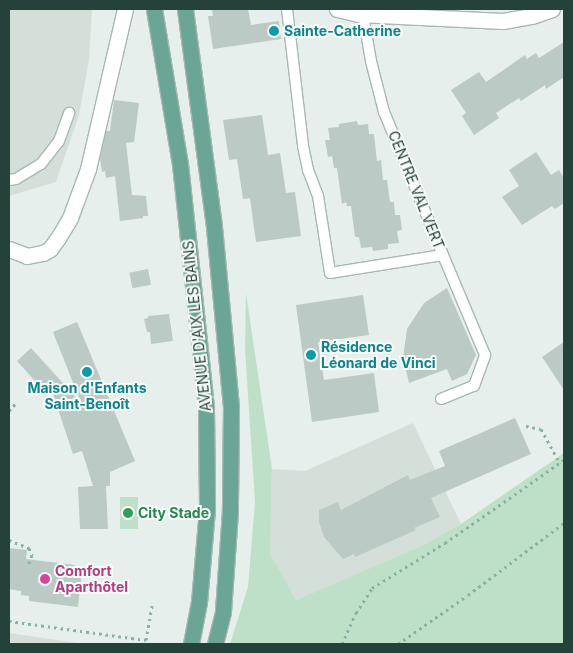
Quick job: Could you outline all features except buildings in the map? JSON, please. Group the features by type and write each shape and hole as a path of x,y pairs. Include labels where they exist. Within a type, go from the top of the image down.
{"main road":[{"name":"AVENUE D'AIX LES BAINS","path":"154,9 180,164 195,289 206,409 206,509 199,602 192,644"},
{"name":"AVENUE D'AIX LES BAINS","path":"184,9 214,226 231,407 230,511 223,612 215,644"}],"street":[{"path":"9,250 26,256 43,253 50,249 70,218 88,169 125,9"},
{"path":"337,9 363,15 503,21 532,16 552,9"}],"lane":[{"name":"CENTRE VAL VERT","path":"287,9 303,146 308,170 318,196 330,272 443,256 384,112 371,61 363,15"},
{"path":"9,180 16,179 41,164 59,141 69,113"},
{"path":"441,399 474,386 485,354 443,256"},
{"path":"184,644 199,602"}],"path":[{"path":"9,411 16,403"},
{"path":"526,426 540,429 560,463"},
{"path":"342,644 356,613 372,588 445,543 564,460"},
{"path":"398,644 468,596 564,523"},
{"path":"9,540 30,548 32,555 29,563"},
{"path":"9,620 146,640 152,606"}],"shaded area":[{"path":"9,9 92,9 89,60 79,115 56,182 9,196"},
{"path":"413,423 461,524 423,545 296,600 270,553 272,469 305,471"},
{"path":"9,633 85,644 9,644"}],"green space":[{"path":"246,293 272,469 270,553 296,600 423,545 461,524 564,453 564,644 230,644 248,587 255,502 245,349"},
{"name":"City Stade","path":"120,497 138,497 138,529 120,529"}],"place":[{"name":"Sainte-Catherine","path":"274,31"},
{"name":"Résidence Léonard de Vinci","path":"311,355"},
{"name":"Maison d'Enfants Saint-Benoît","path":"87,372"},
{"name":"City Stade","path":"128,513"},
{"name":"Comfort Aparthôtel","path":"45,579"}]}
